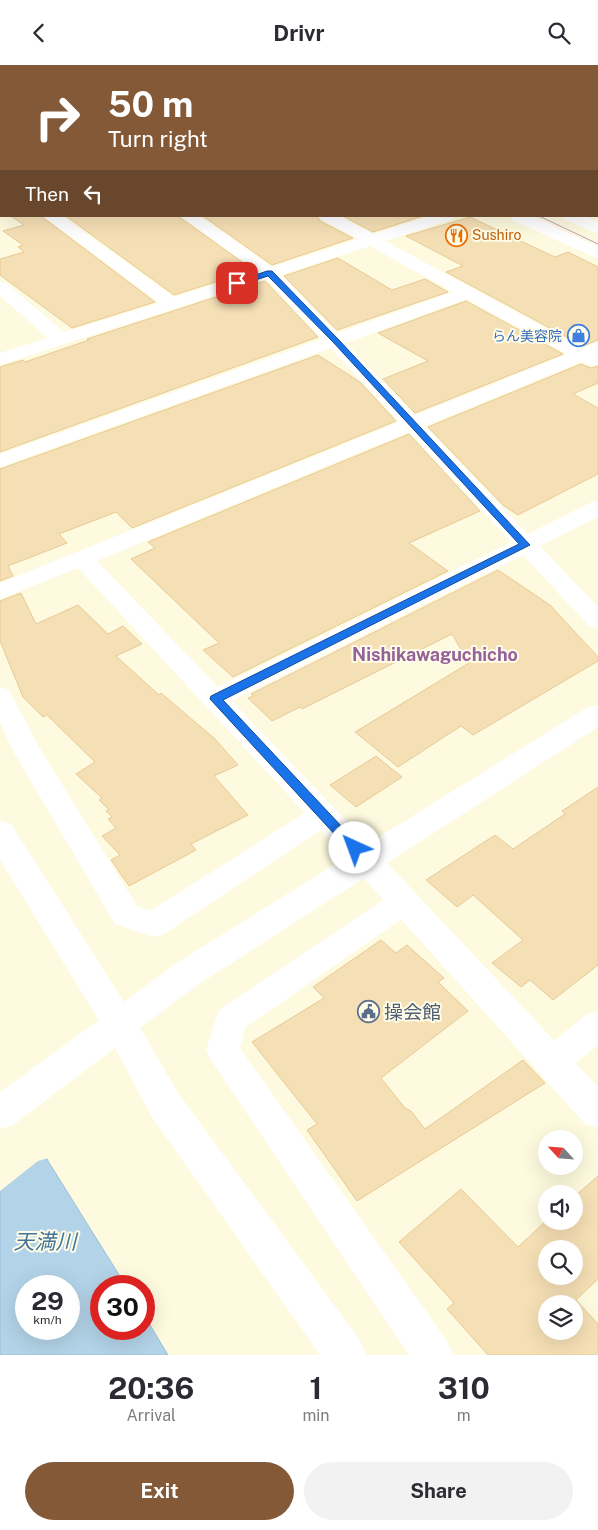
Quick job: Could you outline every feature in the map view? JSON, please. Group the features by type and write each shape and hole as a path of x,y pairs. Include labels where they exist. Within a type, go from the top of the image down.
{"street":[{"path":"52,217 172,304"},
{"path":"189,217 270,273 598,621"},
{"path":"329,217 466,293 592,355"},
{"path":"0,359 444,217"},
{"path":"520,217 598,254"},
{"path":"573,217 598,229"},
{"path":"0,287 62,340"},
{"path":"0,461 466,293"},
{"path":"0,592 83,560 412,425 592,355"},
{"path":"215,699 598,508"},
{"path":"83,560 405,901 598,1112"},
{"path":"0,696 22,742 126,915 153,925 323,815"},
{"path":"0,1113 187,974 598,714"},
{"path":"0,832 119,1023 165,1105 284,1273 345,1355"},
{"path":"405,901 231,1020 223,1050 433,1355"},
{"path":"552,1062 598,1025"}],"water":[{"name":"天満川","path":"0,1060 48,1161 119,1275 90,1275 90,1340 155,1340 155,1333 168,1355 0,1355"}],"pier":[{"path":"0,1057 49,1158 38,1161 0,1191"}],"building":[{"path":"12,217 42,217 155,302 72,328 0,275 0,259 24,252 18,247 23,245 3,231 24,225"},
{"path":"67,217 179,217 253,270 174,295"},
{"path":"204,217 318,217 320,221 353,238 272,265"},
{"path":"345,217 420,217 373,232"},
{"path":"470,217 555,257 568,252 598,267 598,340 583,346 446,272 463,266 406,236"},
{"path":"338,258 392,290 425,279 448,292 337,330 284,276"},
{"path":"265,281 318,337 0,452 0,367 23,360 25,362 89,340 87,339"},
{"path":"466,301 563,354 415,413 383,379 428,361 378,333"},
{"path":"318,355 360,382 396,421 132,528 116,512 59,534 67,543 8,566 13,576 0,581 0,469"},
{"path":"581,364 591,368 598,366 598,383 573,394 598,408 598,474 518,515 504,506 428,427"},
{"path":"409,434 480,511 409,543 448,571 233,677 203,650 219,643 131,559 155,548 148,542"},
{"path":"498,570 550,605 598,657 598,661 473,735 461,726 398,767 355,732 469,663 452,634 302,709 300,707 272,721 248,698 253,696 251,694"},
{"path":"21,593 36,624 78,605 108,634 123,626 142,644 116,656 159,695 161,693 215,739 238,765 214,776 248,815 191,844 196,850 129,886 111,860 120,855 102,836 116,828 108,819 112,817 106,811 109,810 99,800 102,798 76,774 95,762 47,715 43,717 23,697 0,641 0,601"},
{"path":"376,756 402,777 356,807 330,785"},
{"path":"598,787 598,965 553,1000 530,980 521,987 492,963 523,940 473,895 457,907 426,880 495,835 513,849 565,814 562,811"},
{"path":"381,940 396,953 407,945 444,978 438,982 468,1011 381,1078 425,1129 523,1060 545,1083 357,1201 307,1130 317,1124 252,1042 324,998 313,987"},
{"path":"598,1176 598,1279 581,1295 538,1295 538,1340 583,1340 583,1308 598,1324 598,1355 488,1355 447,1309 454,1303 399,1242 461,1189 518,1247 538,1228 538,1230 583,1230 583,1189"}],"tram line":[{"path":"541,217 598,244"}],"place":[{"name":"Sushiro","path":"456,235"},
{"name":"らん美容院","path":"578,336"},
{"name":"操会館","path":"368,1012"}],"district":[{"name":"Nishikawaguchicho","path":"435,655"}],"route":[{"path":"237,283 270,273 525,545 215,699 355,848"}]}
